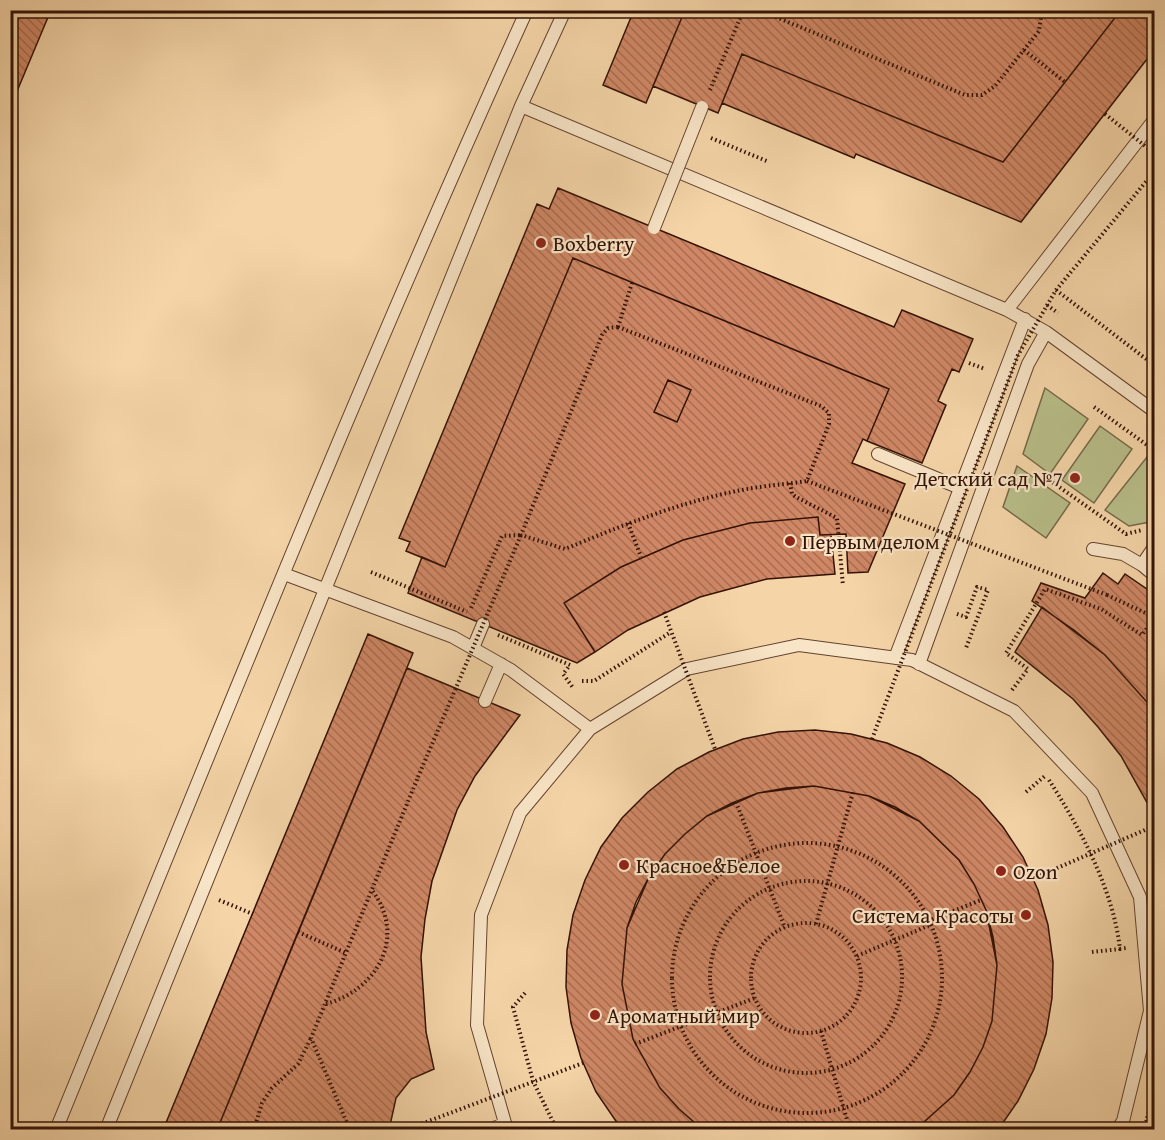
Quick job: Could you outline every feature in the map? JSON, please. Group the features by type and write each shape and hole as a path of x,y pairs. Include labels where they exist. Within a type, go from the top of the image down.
{"lane":[{"path":"56,1130 284,574 480,114 527,10"},
{"path":"106,1130 323,588 521,106 565,10"},
{"path":"521,106 1007,310 1046,332 1155,411"},
{"path":"654,228 702,107"},
{"path":"1007,310 1155,120"},
{"path":"895,658 1025,319"},
{"path":"919,664 1028,364 1046,332"},
{"path":"878,454 960,488"},
{"path":"1142,565 1155,547"},
{"path":"1093,549 1123,554 1155,574"},
{"path":"284,574 453,637 501,664 590,729"},
{"path":"473,648 482,626"},
{"path":"490,1130 506,1126 477,1024 481,915 520,813 590,729 687,669 799,645 895,658 919,664 1014,711 1092,793 1140,897 1150,1011 1123,1121 1117,1130"},
{"path":"485,700 501,664"}],"path":[{"path":"702,107 741,16 747,10"},
{"path":"759,10 965,95 982,95 995,86 1039,31 1042,10"},
{"path":"1024,50 1065,82"},
{"path":"1105,114 1155,153"},
{"path":"693,131 769,162"},
{"path":"872,739 1018,355 1056,290 1155,172"},
{"path":"618,327 632,283"},
{"path":"1056,290 1155,365"},
{"path":"254,1130 267,1095 284,1075 298,1064 311,1038 602,335 608,328 618,327 821,406 829,413 829,424 807,481"},
{"path":"969,363 981,368"},
{"path":"1094,407 1155,450"},
{"path":"1045,477 1126,534 1145,529"},
{"path":"371,572 469,613 502,536 521,535 565,549 628,523 701,500 752,488 807,481 947,537 1107,595 1149,615 1154,620 1142,635 1101,609 1045,589 1006,653 1028,669"},
{"path":"790,483 792,494 796,497 837,518 843,586"},
{"path":"628,523 642,557"},
{"path":"966,648 988,590 977,587"},
{"path":"664,612 716,749"},
{"path":"482,626 570,665 563,674 574,689"},
{"path":"582,681 594,681 671,632"},
{"path":"1026,792 1046,775"},
{"path":"1056,791 1091,854 1118,932"},
{"path":"816,924 853,792"},
{"path":"736,801 785,928"},
{"path":"1032,879 1155,826"},
{"path":"809,843 836,846 876,862 895,876 912,893 929,923 940,957 941,981 932,1027 908,1067 891,1083 871,1096 844,1107 804,1113 780,1110 747,1098 718,1079 702,1062 682,1027 674,998 672,975 681,929 706,888 723,872 756,853 786,844 809,843"},
{"path":"797,882 826,884 855,895 872,907 885,922 895,940 903,979 900,999 884,1035 854,1062 833,1070 795,1073 776,1069 757,1060 741,1048 728,1033 717,1013 712,996 712,956 729,920 743,905 770,889 797,882"},
{"path":"325,1004 340,1000 364,985 380,962 385,948 386,916 380,901 372,890"},
{"path":"201,892 253,914"},
{"path":"857,956 981,900"},
{"path":"807,923 816,924 837,932 849,943 857,956 861,987 856,1002 847,1015 835,1025 805,1034 790,1031 775,1024 764,1013 755,998 752,969 765,941 785,928 807,923"},
{"path":"298,932 346,952"},
{"path":"1092,952 1120,948"},
{"path":"525,993 513,1007 533,1081 557,1130"},
{"path":"635,1044 755,998"},
{"path":"821,1031 850,1130"},
{"path":"311,1038 350,1130"},
{"path":"405,1130 583,1063"},
{"path":"1143,1130 1155,1096"},
{"path":"1147,1119 1154,1119 1150,1130"}],"green space":[{"path":"1045,388 1088,419 1050,474 1023,454"},
{"path":"1100,426 1132,449 1094,503 1062,480"},
{"path":"1147,457 1154,463 1154,515 1150,522 1129,526 1105,510"},
{"path":"1017,466 1070,503 1046,538 1003,507"}],"building":[{"path":"10,10 51,10 10,108"},
{"path":"634,10 685,10 646,103 603,85"},
{"path":"685,10 1121,10 1003,162 742,54 718,113 653,86"},
{"path":"1121,10 1154,10 1154,50 1021,222 856,154 854,158 722,103 742,54 1003,162"},
{"path":"558,188 894,327 902,310 973,339 959,372 952,369 938,401 946,405 922,463 867,441 889,389 573,258 445,567 406,551 410,542 399,538 537,204 549,209"},
{"path":"573,258 889,389 867,441 863,439 852,463 905,484 868,572 848,573 846,534 820,535 818,517 750,523 683,540 621,567 564,603 595,652 577,663 408,593 422,557 445,567"},
{"path":"668,380 691,390 677,422 654,412"},
{"path":"818,517 820,535 831,535 835,574 767,579 700,597 628,630 595,652 564,603 621,567 683,540 750,523"},
{"path":"1103,573 1118,584 1125,574 1154,594 1154,710 1105,655 1032,601 1041,583 1085,598"},
{"path":"1042,607 1105,655 1154,710 1154,815 1121,756 1098,727 1073,699 1015,652"},
{"path":"368,634 413,653 217,1130 163,1130"},
{"path":"407,668 520,715 475,776 457,810 432,881 421,957 426,1032 434,1069 411,1079 396,1098 389,1130 217,1130"},
{"path":"815,730 851,734 887,743 920,757 951,776 979,799 1003,827 1023,857 1038,890 1048,925 1053,962 1052,998 1046,1034 1034,1069 1018,1101 998,1130 915,1130 954,1095 970,1072 983,1047 992,1021 997,965 986,910 959,860 919,821 869,796 814,786 786,788 758,793 707,816 665,854 649,877 636,902 627,928 622,984 633,1039 660,1088 703,1130 622,1130 596,1092 581,1058 571,1023 566,987 567,950 573,915 585,880 601,847 622,818 648,792 677,769 709,752 743,739 778,732"},
{"path":"814,786 869,796 895,807 919,821 959,860 986,910 993,937 997,965 992,1021 983,1047 970,1072 954,1095 915,1130 703,1130 660,1088 633,1039 622,984 627,928 649,877 665,854 707,816 758,793"}],"place":[{"name":"Boxberry","path":"541,243"},
{"name":"Детский сад №7","path":"1075,478"},
{"name":"Первым делом","path":"790,541"},
{"name":"Красное&Белое","path":"624,865"},
{"name":"Ozon","path":"1001,871"},
{"name":"Система Красоты","path":"1026,915"},
{"name":"Ароматный мир","path":"595,1015"}]}
